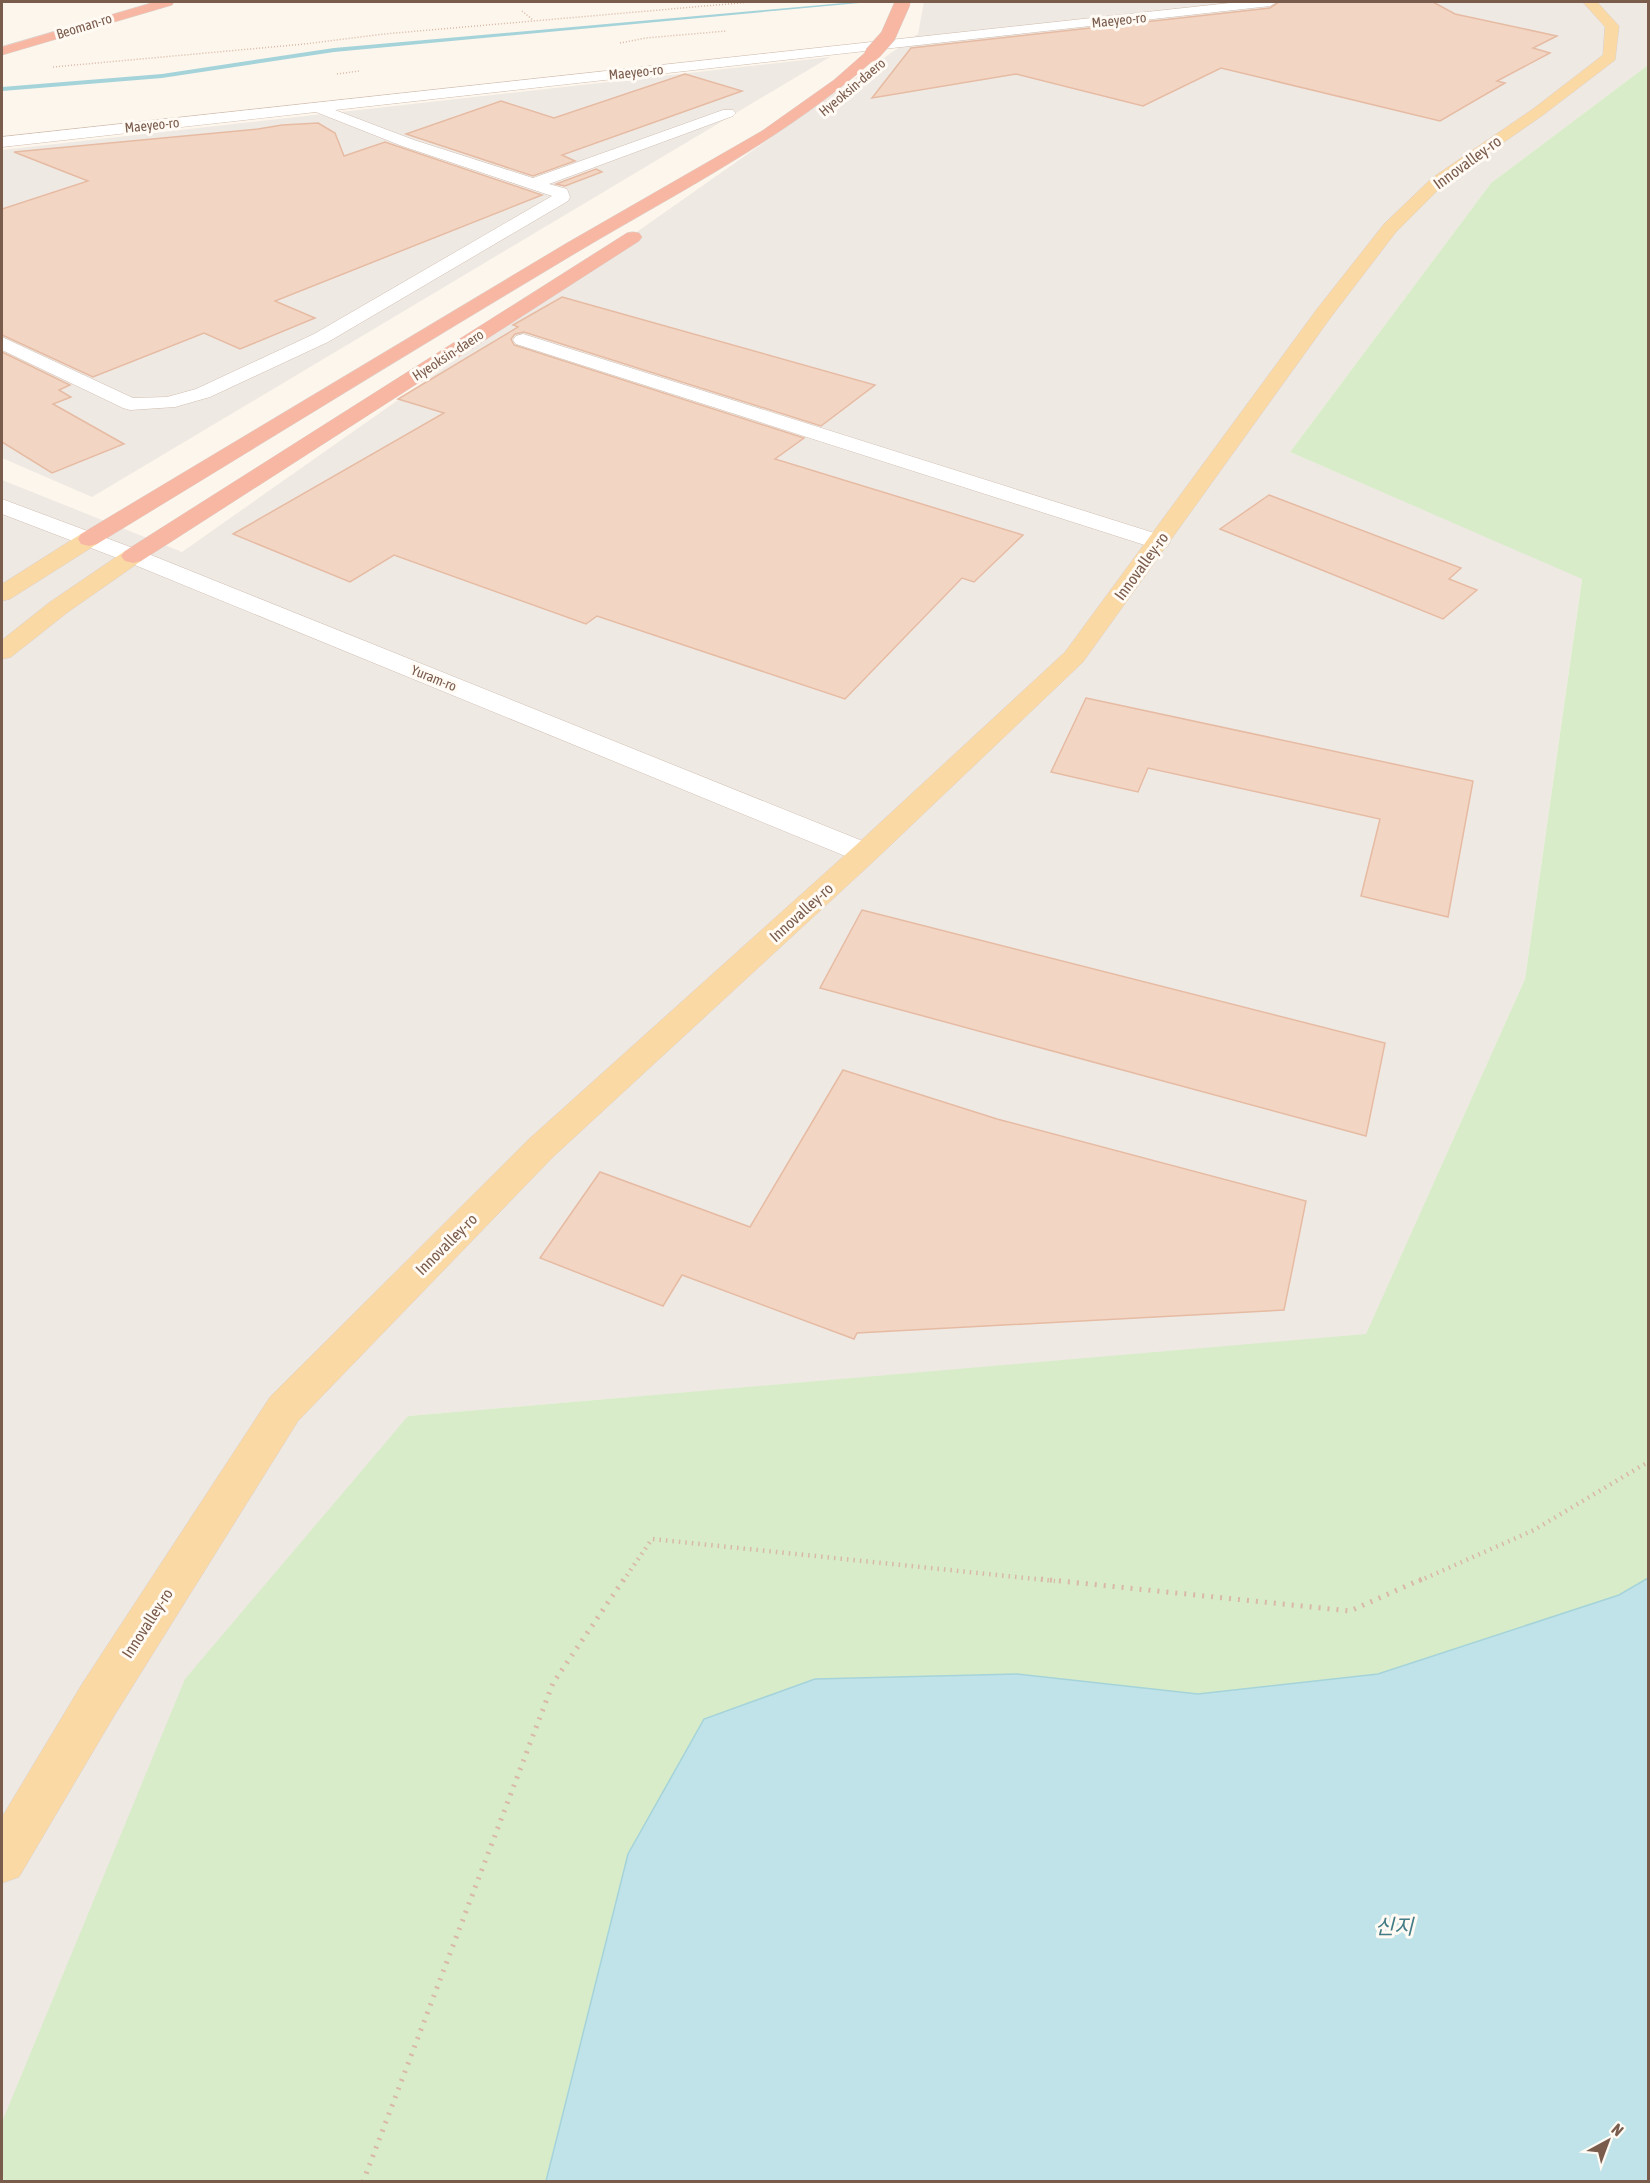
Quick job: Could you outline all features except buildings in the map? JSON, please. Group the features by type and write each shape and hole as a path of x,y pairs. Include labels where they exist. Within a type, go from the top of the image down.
{"highway":[{"name":"Beoman-ro","path":"2,42 139,2"},
{"name":"Beoman-ro","path":"2,51 167,2"},
{"path":"881,54 903,2"},
{"path":"88,539 572,248 765,136 881,54 908,31"},
{"name":"Hyeoksin-daero","path":"674,211 774,147 823,112 864,80 881,54"},
{"name":"Hyeoksin-daero","path":"134,556 644,230"}],"main road":[{"name":"Innovalley-ro","path":"2,1860 98,1700 284,1409 541,1148 865,853 1074,657 1324,313 1390,228 1438,181 1538,112 1610,57 1612,26 1590,2"},
{"path":"2,594 88,539"},
{"name":"Hyeoksin-daero","path":"2,652 59,607 134,556"}],"street":[{"name":"Maeyeo-ro","path":"2,142 1270,2"},
{"path":"2,343 130,404 168,403 203,393 321,338 562,196 561,193 408,143 315,107"},
{"path":"533,184 728,112"},
{"path":"523,340 1159,542"},
{"name":"Yuram-ro","path":"2,506 134,556 865,853"}],"path":[{"path":"46,68 751,2"},
{"path":"522,11 534,21"},
{"path":"363,2181 553,1683 652,1539 1350,1611 1534,1530 1648,1462"}],"shaded area":[{"path":"924,2 1648,2 1648,65 1491,183 1290,452 1582,578 1525,979 1366,1335 408,1416 2,2178 2,480 182,552 918,34"},
{"path":"830,57 92,497 2,458 2,150"}],"green space":[{"path":"1648,65 1648,2181 2,2182 2,2122 185,1679 408,1416 1366,1334 1525,979 1582,579 1290,452 1491,183"}],"water":[{"name":"신지","path":"1648,1578 1648,2181 546,2181 628,1854 704,1719 815,1679 1017,1674 1198,1694 1378,1674 1619,1595"}],"waterway":[{"path":"2,89 162,76 334,50 867,2"}]}
